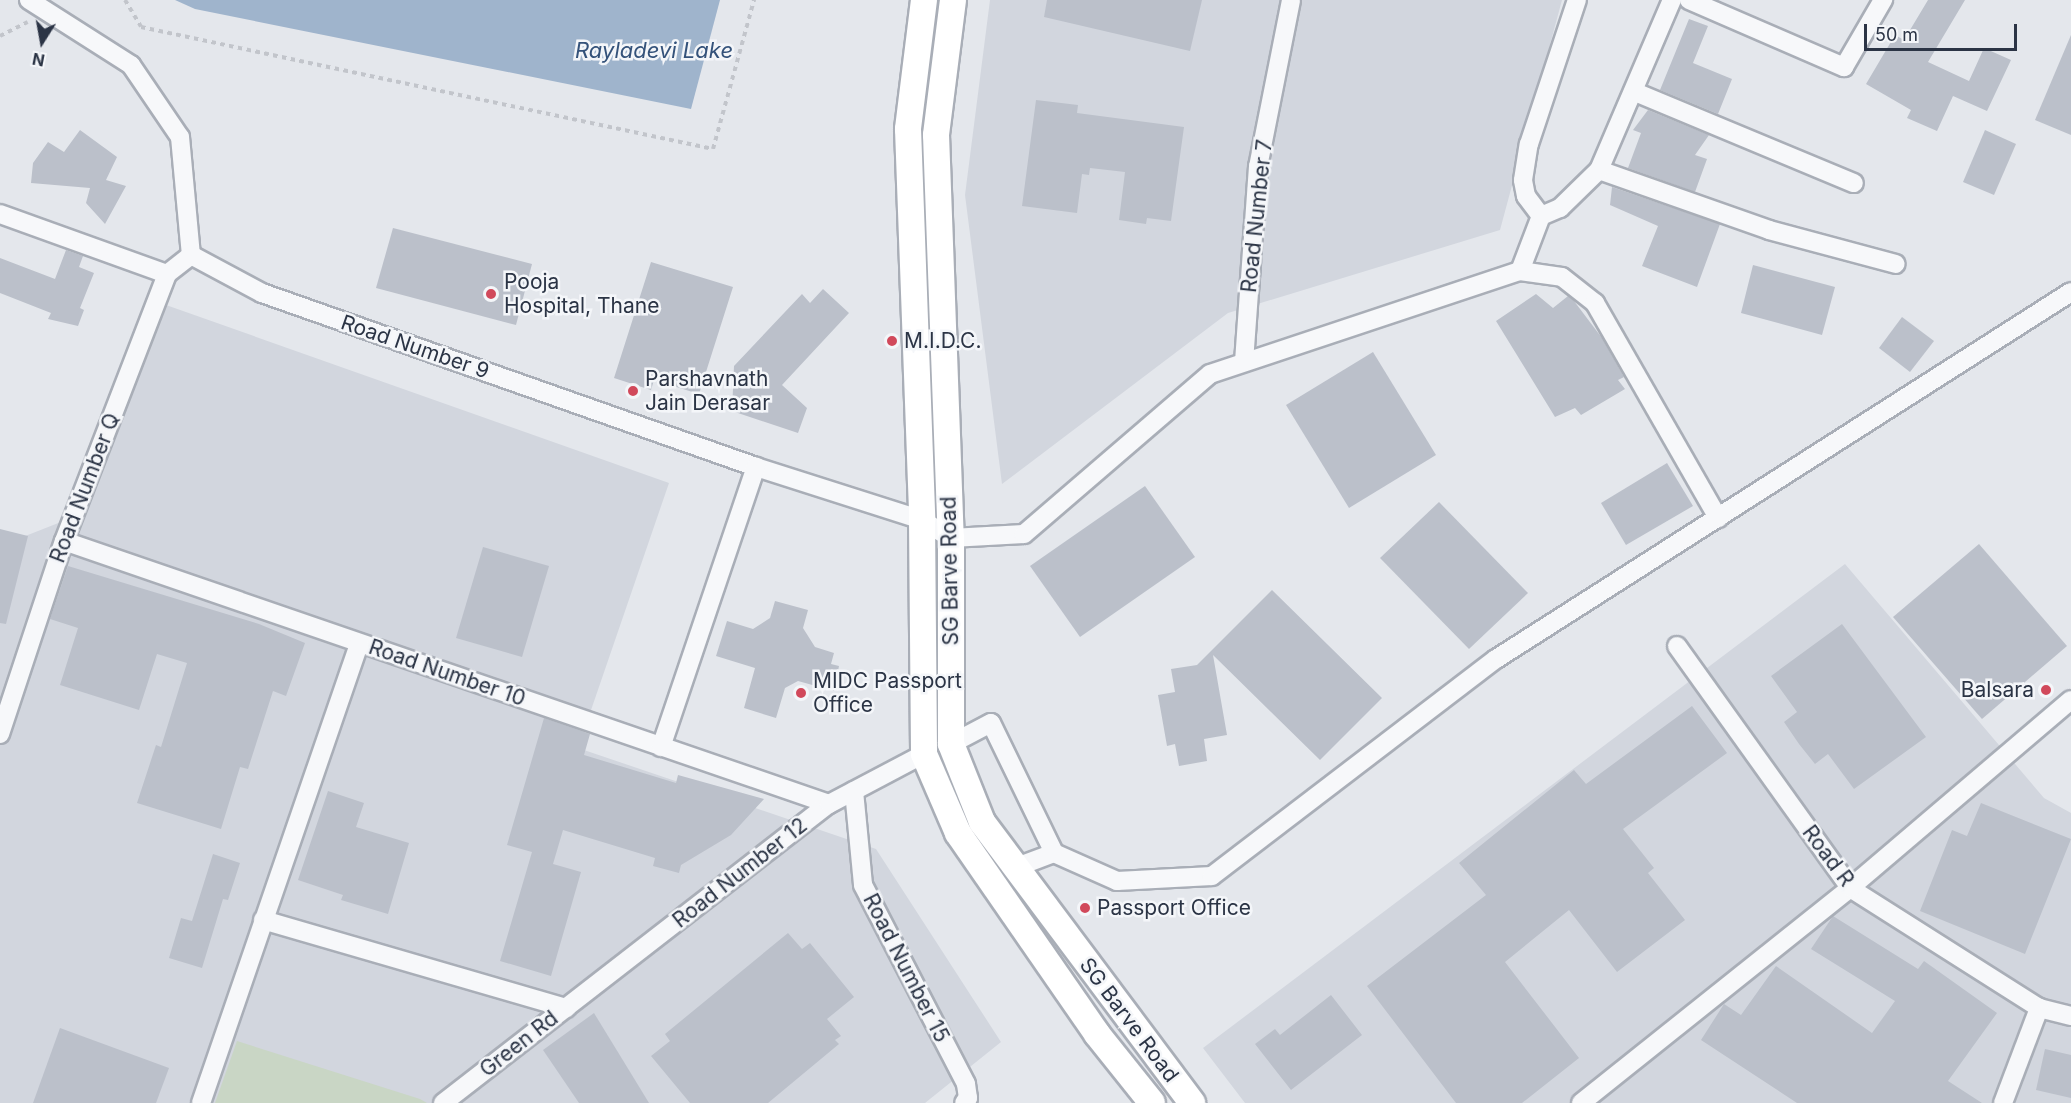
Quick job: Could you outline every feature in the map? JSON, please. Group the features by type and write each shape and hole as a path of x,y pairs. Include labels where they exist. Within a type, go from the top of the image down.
{"main road":[{"name":"SG Barve Road","path":"924,0 908,129 922,520 924,754 958,834 1097,1035 1152,1103"},
{"name":"SG Barve Road","path":"953,0 936,135 951,538 951,744 982,822 1014,868 1192,1103"}],"street":[{"path":"0,214 167,274 191,255 180,137 131,65 28,0"},
{"name":"Road Number 7","path":"1244,362 1258,167 1292,0"},
{"path":"1541,216 1526,196 1523,180 1528,144 1577,0"},
{"path":"1520,271 1541,216 1560,208 1599,170 1635,92 1672,0"},
{"path":"1689,0 1844,67 1883,0"},
{"path":"1635,92 1854,183"},
{"path":"1599,170 1769,230 1896,264"},
{"name":"Road Number 9","path":"191,255 262,293 756,467 922,520 951,538"},
{"path":"951,538 1024,534 1210,374 1520,271 1562,277 1595,303 1718,518"},
{"name":"Road Number Q","path":"0,734 64,541 167,274"},
{"path":"951,744 992,723 1054,854 1117,881 1212,876 1496,659 1660,551 1718,518 2071,292"},
{"path":"661,747 756,467"},
{"name":"Road Number 10","path":"64,541 829,804"},
{"path":"201,1103 359,643"},
{"name":"Road R","path":"1677,646 1850,888 2039,1008 2071,1016"},
{"path":"1594,1100 1850,888 2071,700"},
{"name":"Road Number 12","path":"566,1008 829,804 924,754"},
{"name":"Road Number 15","path":"854,791 863,885 966,1084 968,1098 964,1103"},
{"path":"1014,868 1054,854"},
{"path":"264,920 566,1008"},
{"name":"Green Rd","path":"443,1103 566,1008"},
{"path":"2003,1103 2039,1008"}],"path":[{"path":"125,0 141,27 713,149 754,0"},
{"path":"0,36 47,12"}],"shaded area":[{"path":"990,0 1562,0 1500,230 1228,313 1002,484 965,195"},
{"path":"166,305 669,483 578,748 876,849 1001,1042 925,1103 0,1103 0,546 71,518"},
{"path":"1845,564 2044,798 2071,813 2071,1103 1245,1103 1203,1048"}],"green space":[{"path":"237,1041 420,1099 427,1103 215,1103"}],"water":[{"name":"Rayladevi Lake","path":"175,0 720,0 691,109 195,9"}],"building":[{"path":"1047,0 1202,0 1190,51 1044,17"},
{"path":"1928,0 1965,0 1928,62 1969,81 1984,48 2011,60 1987,111 1953,96 1937,131 1907,118 1911,110 1866,84 1895,35 1904,40"},
{"path":"1689,19 1708,26 1693,63 1732,79 1718,114 1660,90"},
{"path":"2071,35 2071,135 2035,120"},
{"path":"1036,100 1078,105 1077,113 1184,127 1171,221 1147,218 1146,224 1119,220 1125,172 1090,168 1089,175 1082,174 1077,213 1022,206"},
{"path":"1648,110 1709,135 1695,155 1707,159 1695,192 1628,168 1641,133 1633,130"},
{"path":"80,130 117,157 106,180 126,186 105,224 86,203 90,188 31,183 33,163 48,142 64,152"},
{"path":"1985,130 2016,144 1994,195 1963,182"},
{"path":"1612,187 1720,224 1697,287 1642,266 1658,226 1610,205"},
{"path":"393,228 532,264 516,325 376,288"},
{"path":"66,250 83,256 79,267 94,273 80,308 84,310 78,326 48,319 51,313 0,293 0,258 55,279"},
{"path":"651,262 733,287 699,394 654,380 651,390 614,378"},
{"path":"1753,265 1835,287 1822,335 1741,313"},
{"path":"823,289 849,313 782,385 807,408 798,433 732,411 734,366 802,294 810,303"},
{"path":"1536,294 1553,308 1568,296 1574,301 1602,338 1624,377 1618,380 1625,389 1581,415 1575,408 1555,417 1496,321"},
{"path":"1902,317 1934,341 1910,372 1879,348"},
{"path":"1373,352 1436,455 1349,508 1286,405"},
{"path":"1667,463 1693,506 1626,545 1601,503"},
{"path":"1145,486 1195,557 1080,637 1030,566"},
{"path":"1439,502 1528,593 1469,649 1380,558"},
{"path":"0,529 28,536 6,624 0,623"},
{"path":"1979,544 2067,646 1982,719 1893,617"},
{"path":"483,547 549,566 522,657 456,638"},
{"path":"68,566 259,624 305,643 286,696 273,691 248,769 240,767 221,829 137,803 156,745 161,747 187,663 157,654 139,710 60,685 78,628 50,619"},
{"path":"1272,590 1382,698 1320,760 1213,655 1227,735 1204,739 1207,761 1179,766 1175,744 1167,746 1158,695 1175,692 1171,669 1197,665"},
{"path":"775,601 808,610 803,628 815,647 834,653 831,664 839,666 834,691 798,681 785,688 776,718 744,708 755,668 716,656 727,621 753,629 770,618"},
{"path":"1842,624 1926,737 1854,789 1828,754 1815,764 1799,744 1784,722 1797,712 1771,676"},
{"path":"1692,706 1727,753 1623,829 1654,868 1648,873 1685,920 1617,972 1569,910 1505,962 1579,1058 1522,1103 1456,1103 1367,986 1486,895 1459,863 1574,770 1586,784"},
{"path":"544,718 590,734 584,755 676,783 678,775 764,799 731,835 681,865 679,873 653,866 655,858 563,830 553,864 581,872 551,976 500,961 532,852 507,845"},
{"path":"328,791 364,803 356,827 409,843 388,914 341,900 343,895 298,880"},
{"path":"1981,803 2071,839 2025,954 1920,911 1952,830 1967,836"},
{"path":"213,854 240,863 228,900 223,899 202,968 169,958 181,918 192,921"},
{"path":"1833,916 1918,969 1924,961 1997,1013 1948,1081 1982,1103 1797,1103 1701,1040 1724,1004 1741,1015 1776,966 1872,1033 1895,1001 1811,949"},
{"path":"788,933 802,949 810,943 854,997 827,1019 841,1036 835,1040 839,1044 768,1103 690,1103 651,1056 670,1041 665,1034"},
{"path":"1331,995 1362,1035 1291,1090 1255,1044 1275,1029 1280,1035"},
{"path":"594,1013 649,1103 579,1103 543,1050"},
{"path":"60,1028 169,1068 156,1103 33,1103"},
{"path":"2045,1049 2071,1055 2071,1098 2036,1090"}],"place":[{"name":"Pooja Hospital, Thane","path":"491,294"},
{"name":"M.I.D.C.","path":"892,341"},
{"name":"Parshavnath Jain Derasar","path":"633,391"},
{"name":"Balsara","path":"2046,690"},
{"name":"MIDC Passport Office","path":"801,693"},
{"name":"Passport Office","path":"1085,908"}]}
